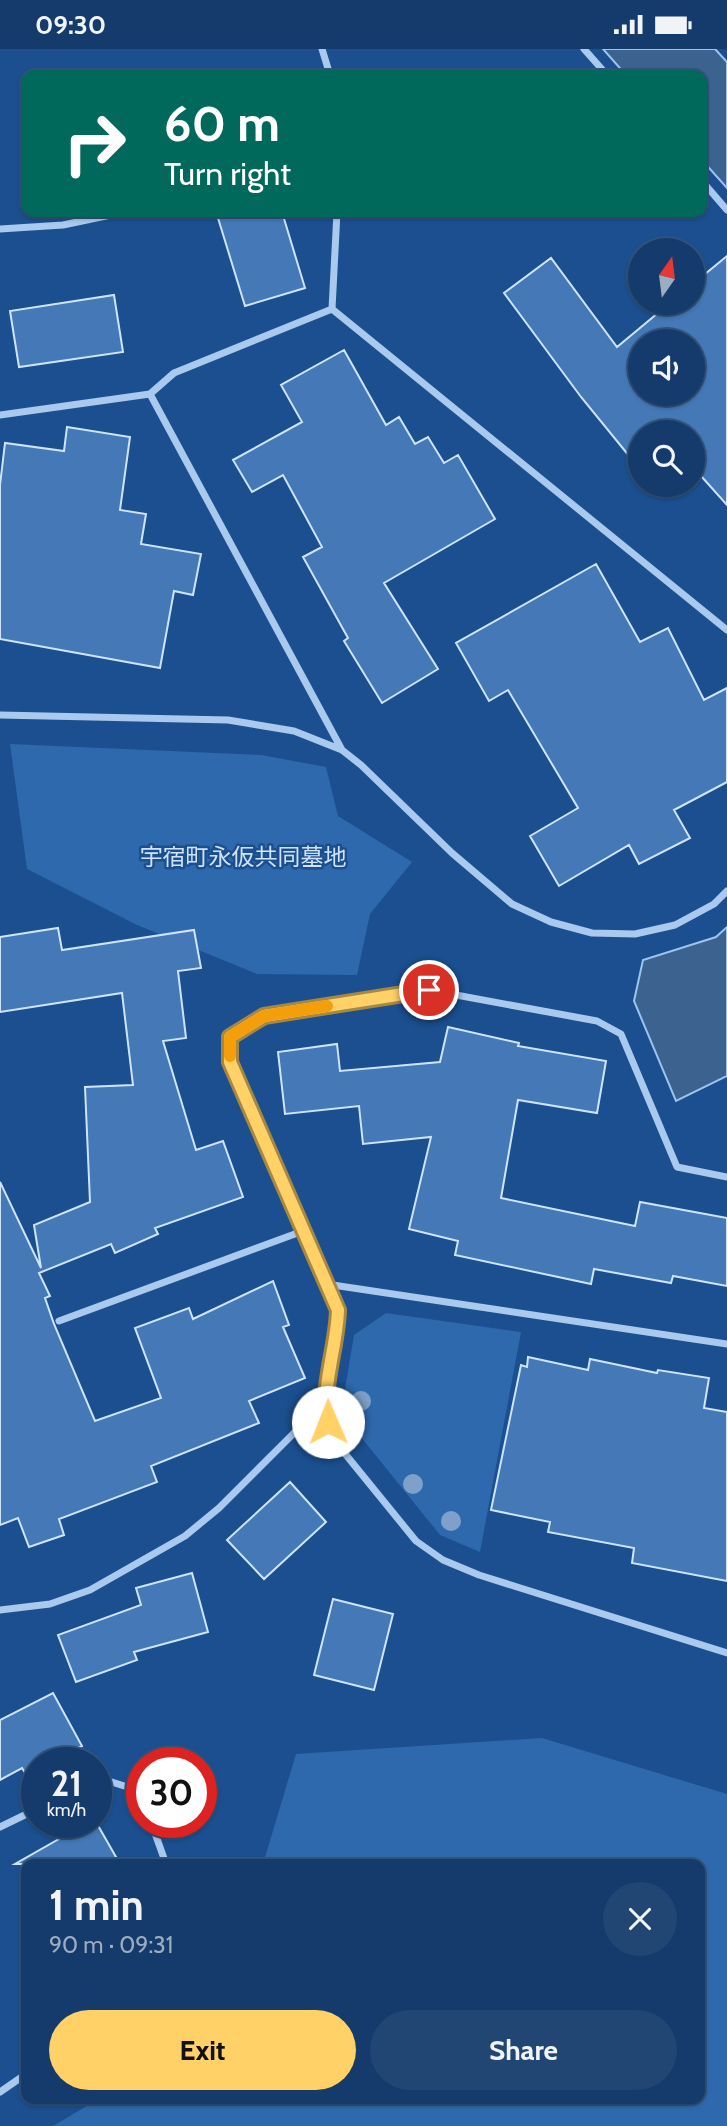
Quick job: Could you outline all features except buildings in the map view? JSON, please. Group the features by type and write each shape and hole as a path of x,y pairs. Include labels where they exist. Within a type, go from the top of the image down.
{"street":[{"path":"322,49 328,70"},
{"path":"584,49 603,70"},
{"path":"707,187 727,210"},
{"path":"0,229 62,225 101,217"},
{"path":"332,309 337,217"},
{"path":"0,415 150,394 174,373 332,309"},
{"path":"332,309 727,630"},
{"path":"150,394 342,750 512,904 551,922 592,933 635,935 676,925 714,904 727,891"},
{"path":"0,715 228,720 294,731 342,750"},
{"path":"727,1177 677,1167 621,1034 597,1021 429,990 264,1016 230,1037 230,1062 338,1310 338,1329 324,1403 328,1422 342,1450 416,1541 443,1560 480,1575 727,1653"},
{"path":"59,1321 303,1231"},
{"path":"326,1284 727,1344"},
{"path":"0,1610 50,1604 90,1590 185,1536 219,1509 324,1403"},
{"path":"0,1827 21,1817"},
{"path":"156,1838 164,1859"},
{"path":"0,2092 21,2077"}],"green space":[{"name":"宇宿町永仮共同墓地","path":"10,744 261,755 326,767 338,816 412,862 370,914 357,975 257,974 137,925 27,869"},
{"path":"386,1313 521,1332 480,1552 440,1535 352,1426 343,1401 354,1335"},
{"path":"542,1738 727,1794 727,2126 53,2126 90,2104 705,2104 705,1859 264,1859 296,1754"}],"shaded area":[{"path":"603,49 715,49 727,62 727,188 707,166 707,70 622,70"},
{"path":"727,927 727,1076 676,1101 634,1001 643,960 716,937"}],"slow traffic":[{"path":"230,1056 230,1037 264,1016 327,1006"}],"route":[{"path":"328,1422 324,1403 338,1329 338,1310 230,1062 230,1037 264,1016 429,990"}]}
